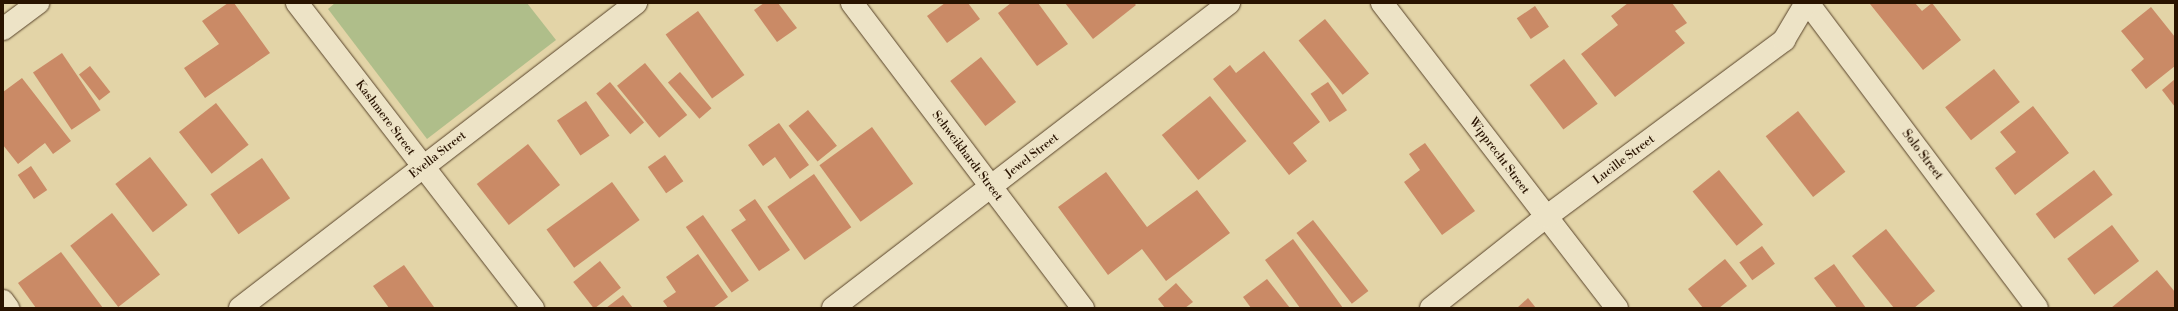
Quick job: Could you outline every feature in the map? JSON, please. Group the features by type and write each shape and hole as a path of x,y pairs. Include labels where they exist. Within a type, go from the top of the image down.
{"street":[{"path":"3,29 38,3"},
{"name":"Kashmere Street","path":"297,3 422,167 534,308"},
{"name":"Evella Street","path":"240,308 636,3"},
{"name":"Schweikhardt Street","path":"852,3 1083,308"},
{"name":"Jewel Street","path":"833,308 1229,3"},
{"name":"Wipprecht Street","path":"1382,3 1617,308"},
{"name":"Lucille Street","path":"1431,308 1546,217 1784,40 1807,3"},
{"name":"Solo Street","path":"1807,3 2034,307"},
{"path":"3,301 8,308"}],"green space":[{"path":"335,3 527,3 556,40 427,139 328,9"}],"building":[{"path":"228,3 234,3 270,53 205,98 184,68 219,44 202,21"},
{"path":"764,3 778,3 797,28 777,42 754,10"},
{"path":"945,3 968,3 980,19 947,43 927,16"},
{"path":"1011,3 1038,3 1068,44 1037,66 998,13"},
{"path":"1065,3 1134,3 1136,5 1093,39"},
{"path":"1628,3 1672,3 1687,23 1675,31 1685,43 1615,97 1581,54 1618,25 1611,16"},
{"path":"1915,3 1922,11 1932,3 1961,40 1923,70 1870,4"},
{"path":"1535,6 1549,27 1531,39 1517,18"},
{"path":"2151,7 2175,37 2175,66 2146,89 2131,70 2144,59 2121,31"},
{"path":"698,11 744,75 712,98 666,35"},
{"path":"1325,19 1369,73 1343,95 1299,40"},
{"path":"1264,51 1320,122 1293,143 1307,161 1289,175 1213,79 1230,65 1236,73"},
{"path":"62,53 101,110 72,130 33,73"},
{"path":"981,57 1016,102 985,126 950,81"},
{"path":"1564,59 1598,104 1563,130 1530,85"},
{"path":"645,63 687,115 659,138 617,86"},
{"path":"90,66 110,92 99,101 79,75"},
{"path":"1994,69 2020,102 1971,140 1945,107"},
{"path":"680,72 711,108 699,119 668,82"},
{"path":"22,78 71,141 53,154 45,143 18,164 3,145 3,92"},
{"path":"2175,79 2175,107 2162,90"},
{"path":"610,82 644,123 630,134 596,94"},
{"path":"1328,82 1347,110 1330,122 1311,94"},
{"path":"1210,96 1247,141 1198,180 1162,135"},
{"path":"586,101 609,136 580,155 557,121"},
{"path":"216,103 249,145 212,174 179,132"},
{"path":"2033,106 2069,153 2015,195 1995,168 2016,152 2000,132"},
{"path":"808,110 837,146 818,161 789,126"},
{"path":"1798,111 1845,172 1813,197 1766,136"},
{"path":"779,123 809,165 790,179 775,157 763,166 748,145"},
{"path":"872,127 913,184 861,222 819,165"},
{"path":"1425,143 1475,211 1442,235 1404,182 1420,170 1409,154"},
{"path":"528,144 560,185 509,225 477,184"},
{"path":"665,155 683,181 666,193 648,167"},
{"path":"150,157 188,205 153,232 115,184"},
{"path":"262,158 290,198 238,234 210,194"},
{"path":"31,166 47,190 34,199 18,175"},
{"path":"1719,170 1763,224 1737,246 1693,191"},
{"path":"2094,170 2113,195 2054,239 2036,214"},
{"path":"1106,172 1147,227 1197,190 1230,233 1166,281 1142,249 1108,275 1058,207"},
{"path":"814,174 851,227 805,260 767,207"},
{"path":"612,182 640,220 574,268 546,230"},
{"path":"755,199 790,250 759,271 731,230 746,220 739,210"},
{"path":"112,213 160,274 118,307 70,246"},
{"path":"703,215 749,281 732,293 686,227"},
{"path":"1313,220 1368,291 1352,304 1296,233"},
{"path":"2112,225 2139,261 2094,295 2067,259"},
{"path":"1886,229 1935,291 1914,308 1894,308 1852,256"},
{"path":"1293,239 1343,308 1300,308 1265,260"},
{"path":"1762,246 1775,264 1752,280 1739,262"},
{"path":"61,252 103,308 36,308 18,283"},
{"path":"698,254 728,297 713,308 668,308 663,301 676,292 666,277"},
{"path":"1725,259 1747,286 1719,308 1703,308 1688,289"},
{"path":"600,261 621,288 594,308 573,282"},
{"path":"1834,264 1866,308 1837,308 1814,278"},
{"path":"404,265 434,307 389,308 373,286"},
{"path":"2157,270 2175,292 2175,308 2111,308"},
{"path":"1267,279 1290,308 1251,308 1243,297"},
{"path":"1176,283 1193,302 1185,308 1165,308 1158,299"},
{"path":"623,295 633,308 606,308"},
{"path":"1528,298 1536,308 1517,308"}]}
